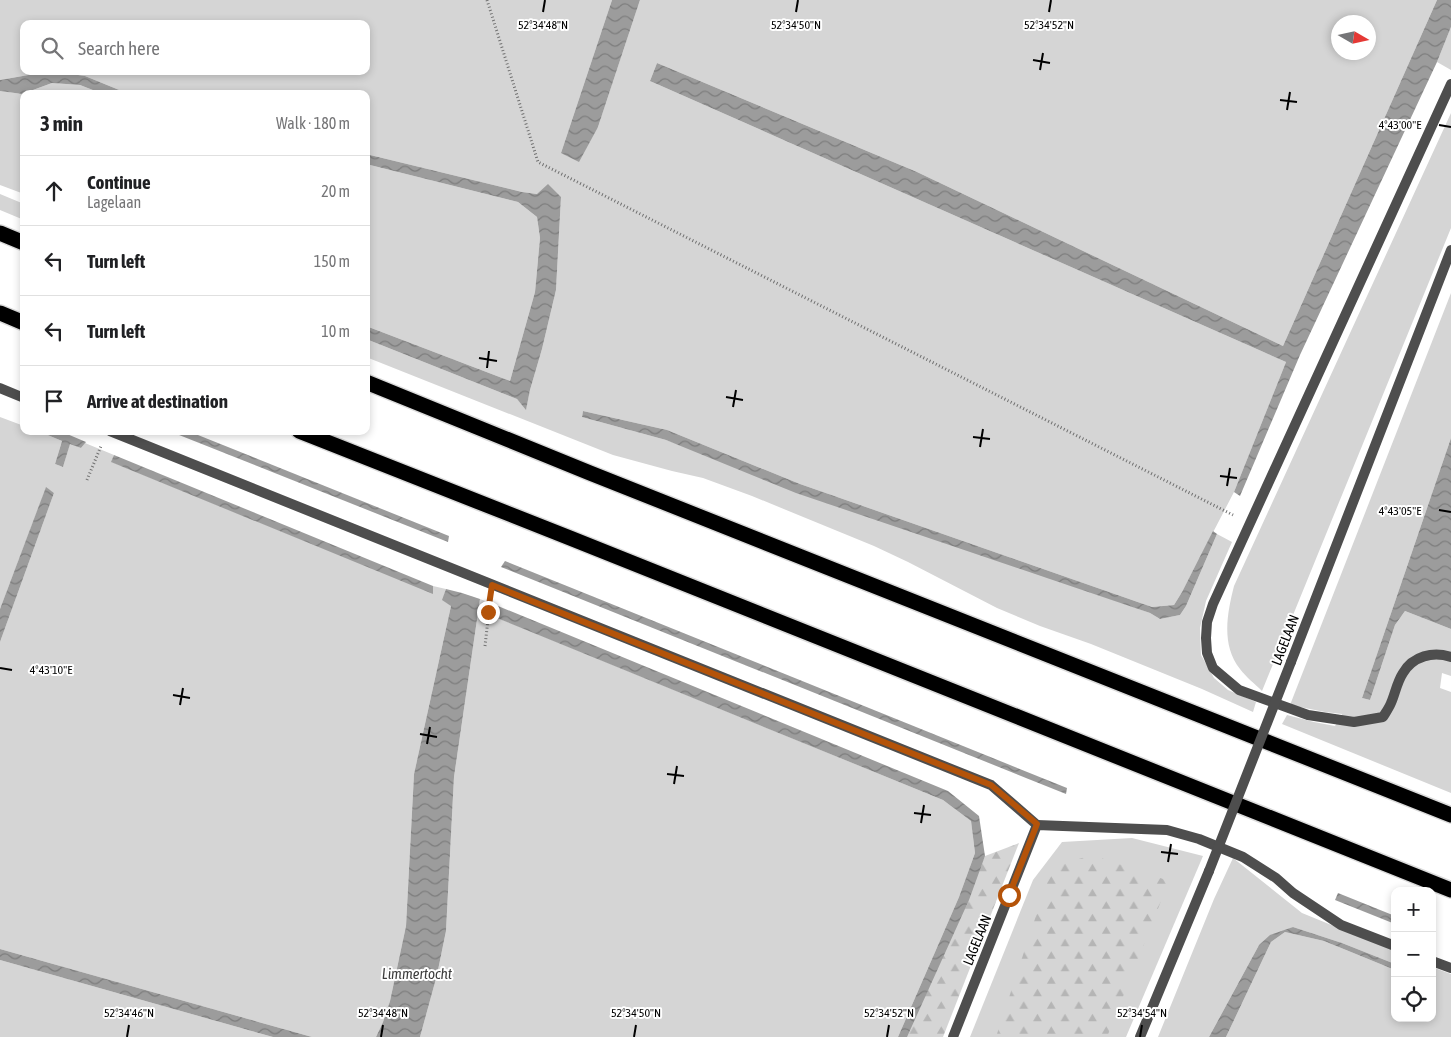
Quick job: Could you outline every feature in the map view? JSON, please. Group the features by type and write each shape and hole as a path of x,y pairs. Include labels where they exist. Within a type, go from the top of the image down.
{"highway":[{"path":"0,233 20,241"},
{"path":"0,313 20,321"},
{"path":"370,384 1451,815"},
{"path":"310,435 1451,890"}],"street":[{"path":"1451,84 1213,604 1207,622 1206,638 1206,653 1213,668 1238,690 1308,714 1354,722 1383,717 1391,704 1402,673 1412,661 1430,654 1451,656"},
{"name":"LAGELAAN","path":"1140,1037 1209,871 1451,250"},
{"path":"0,388 20,396"},
{"path":"106,435 492,585 991,785 1037,824 1166,830 1199,839 1243,857 1276,878 1293,894 1341,925 1391,944"},
{"name":"LAGELAAN","path":"953,1037 1037,824"},
{"path":"1436,962 1451,968"}],"path":[{"path":"487,0 538,162 1250,524"},
{"path":"86,480 106,435"},
{"path":"485,646 492,585"}],"green space":[{"path":"0,0 612,0 561,153 598,127 640,0 1437,0 1283,346 917,172 657,63 650,81 1286,362 1234,492 1182,592 1174,605 1152,607 800,484 667,430 583,411 582,417 666,440 1150,613 1160,619 1180,615 1186,606 1217,534 1232,542 1206,601 1200,628 1201,655 1214,678 1228,690 1256,702 1253,712 1202,689 997,608 874,546 752,496 703,478 613,455 370,359 370,341 517,399 526,409 556,290 561,197 522,192 370,155 370,90 119,90 79,75 370,75 370,20 20,20 20,75 28,75 0,80"},
{"path":"1451,27 1451,70 1437,62"},
{"path":"52,83 80,85 93,90 33,90"},
{"path":"0,91 20,94 20,192 0,185"},
{"path":"1451,113 1451,228 1262,691 1240,669 1230,650 1227,629 1229,607 1234,586"},
{"path":"370,165 518,202 537,217 540,238 535,292 510,381 370,328"},
{"path":"0,194 20,202 20,218 0,210"},
{"path":"1451,293 1451,438 1362,698 1370,700 1395,625 1405,611 1451,629 1451,676 1442,673 1440,688 1451,692 1451,793 1282,724 1287,715 1335,726 1342,714 1290,705"},
{"path":"0,417 20,424 20,435 48,435 62,441 55,464 63,467 70,443 81,448 85,443 114,455 112,462 433,593 433,586 446,589 443,600 451,606 414,774 406,926 390,1001 376,1037 312,1037 0,949 0,642 54,493 46,488 0,609"},
{"path":"480,599 498,606 498,618 943,800 971,821 975,853 959,897 898,1037 420,1037 437,975 446,931 454,777"},
{"path":"1132,838 1203,856 1126,1037 970,1037 1033,880 1062,842"},
{"path":"1019,843 943,1037 905,1037 985,856"},
{"path":"1092,855 1169,881 1107,1037 996,1037 1052,867"},
{"path":"1233,858 1302,913 1391,949 1391,962 1342,943 1293,927 1259,945 1209,1037 1158,1037 1214,899"},
{"path":"1285,932 1324,941 1391,968 1391,1022 1436,1022 1436,968 1451,974 1451,1037 1226,1037 1271,942"},
{"path":"0,960 273,1037 0,1037"}],"water":[{"path":"612,0 640,0 598,127 579,162 561,153"},
{"path":"1437,0 1451,0 1451,27 1437,62 1300,355 1240,496 1234,492 1286,362 650,81 657,63 917,172 1283,346"},
{"path":"28,75 78,75 119,90 93,90 80,85 52,83 33,90 20,90 20,94 0,91 0,80"},
{"path":"370,155 522,192 537,194 548,184 561,197 556,290 526,410 517,399 370,341 370,328 510,381 535,292 540,238 537,217 518,202 370,165"},
{"path":"583,411 667,430 800,484 1152,607 1174,605 1213,531 1217,534 1186,606 1180,615 1160,619 1150,613 796,493 666,440 582,417"},
{"path":"48,435 69,435 86,442 81,448 70,444 63,467 55,464 62,441"},
{"path":"179,435 198,435 449,536 448,542"},
{"path":"1451,438 1451,629 1405,611 1395,625 1370,700 1362,698"},
{"path":"114,455 433,586 433,594 111,462"},
{"path":"46,487 54,493 0,642 0,609"},
{"path":"505,561 1067,788 1066,794 501,567"},
{"name":"Limmertocht","path":"446,589 480,599 454,777 446,931 437,975 420,1037 376,1037 390,1001 406,926 414,774 451,606 442,600"},
{"path":"498,606 948,791 979,816 985,856 969,900 907,1037 898,1037 959,897 975,853 971,821 943,800 497,618"},
{"path":"1338,893 1391,914 1391,922 1335,900"},
{"path":"1293,927 1342,943 1391,962 1391,968 1324,941 1285,932 1271,942 1226,1037 1209,1037 1259,945 1270,935"},
{"path":"0,949 312,1037 273,1037 0,960"}],"route":[{"path":"488,612 492,585 991,785 1037,824 1009,895"}]}
